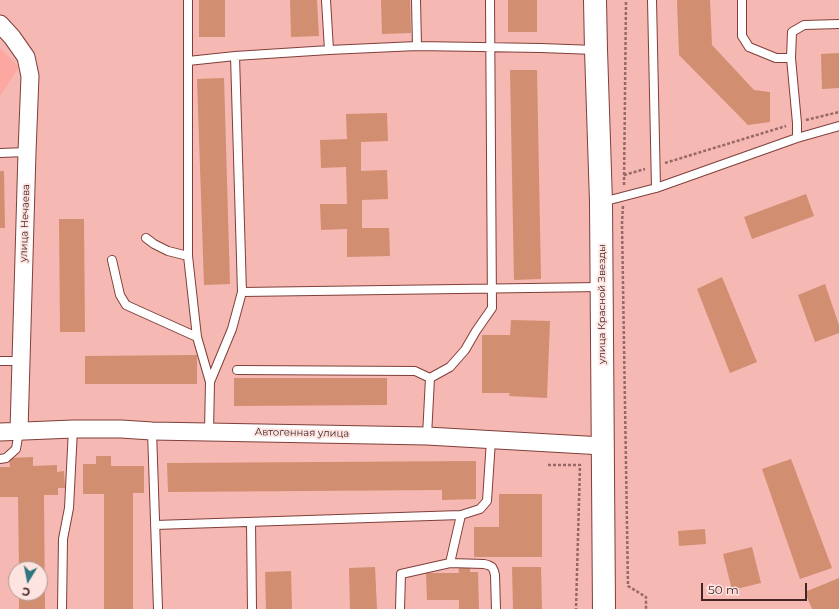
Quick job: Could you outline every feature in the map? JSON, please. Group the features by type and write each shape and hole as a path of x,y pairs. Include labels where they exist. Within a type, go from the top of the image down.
{"main road":[{"name":"улица Красной Звезды","path":"595,0 601,202 604,609"}],"street":[{"name":"улица Нечаева","path":"0,24 12,37 26,57 30,76 19,431"},
{"name":"Автогенная улица","path":"0,432 121,429 152,431 427,436 603,446"}],"lane":[{"path":"188,0 188,256 197,337 210,382 210,431"},
{"path":"326,0 329,50"},
{"path":"416,0 418,46"},
{"path":"430,378 450,367 465,350 492,308 490,0"},
{"path":"652,0 656,188"},
{"path":"742,0 742,36 749,47 776,58 791,58"},
{"path":"797,138 791,58 792,32 804,25 839,24"},
{"path":"188,61 235,56 418,46 596,50"},
{"path":"210,382 232,330 242,292 235,56"},
{"path":"601,202 656,188 797,138 839,126"},
{"path":"0,153 27,152"},
{"path":"146,238 168,251 188,256"},
{"path":"112,260 120,295 126,305 197,337"},
{"path":"242,292 602,287"},
{"path":"0,361 21,361"},
{"path":"237,370 415,372 430,378"},
{"path":"427,436 430,378"},
{"path":"62,609 63,539 69,508 73,429"},
{"path":"0,458 6,458 16,449 19,431"},
{"path":"152,431 158,609"},
{"path":"155,525 461,515 480,509 487,501 491,440"},
{"path":"450,563 461,515"},
{"path":"251,522 252,609"},
{"path":"400,609 401,574 450,563 484,564 492,567 495,575 496,609"}],"path":[{"path":"626,0 624,196 622,223 628,586 646,597 646,609"},
{"path":"624,174 812,118 839,112"},
{"path":"548,465 580,465 576,609"}],"shaded area":[{"path":"0,48 19,67 0,96"}],"building":[{"path":"199,0 225,0 225,37 199,37"},
{"path":"290,0 317,0 319,36 291,37"},
{"path":"381,0 410,0 411,33 382,34"},
{"path":"508,0 537,0 537,32 508,32"},
{"path":"677,0 710,0 712,45 754,90 770,92 770,122 748,125 679,55"},
{"path":"839,53 839,88 822,89 821,54"},
{"path":"510,70 537,70 541,279 514,280"},
{"path":"224,78 230,284 204,285 197,79"},
{"path":"387,113 388,141 361,142 361,171 387,170 388,199 362,200 362,228 389,228 390,256 347,257 347,229 321,230 320,204 347,204 346,167 321,168 320,140 347,139 346,114"},
{"path":"0,171 4,171 5,228 0,228"},
{"path":"806,194 814,216 752,239 744,217"},
{"path":"59,219 84,219 85,332 60,332"},
{"path":"722,277 757,362 730,373 697,289"},
{"path":"825,284 839,325 839,333 815,342 798,295"},
{"path":"511,320 550,321 547,398 509,396 510,393 482,393 482,335 510,335"},
{"path":"197,355 197,384 85,384 85,356"},
{"path":"234,378 387,378 387,405 234,406"},
{"path":"96,456 111,456 111,466 144,466 144,493 133,493 133,609 104,609 104,494 83,494 83,464 96,464"},
{"path":"33,457 33,466 57,465 57,472 64,471 65,488 58,488 58,495 44,495 45,561 19,561 18,497 0,497 0,467 10,467 9,458"},
{"path":"791,459 832,568 800,579 762,469"},
{"path":"476,461 476,499 442,500 442,490 168,492 167,463"},
{"path":"499,494 542,494 542,557 474,557 474,527 499,527"},
{"path":"705,529 706,544 679,546 678,531"},
{"path":"752,547 761,583 732,590 723,554"},
{"path":"458,564 470,564 470,572 478,572 479,609 459,609 459,600 427,600 426,573 459,573"},
{"path":"375,567 377,609 350,609 349,568"},
{"path":"512,567 541,567 542,609 513,609"},
{"path":"291,571 292,609 266,609 265,572"},
{"path":"839,578 839,609 812,609 805,592"},
{"path":"19,601 45,601 45,609 19,609"}]}
